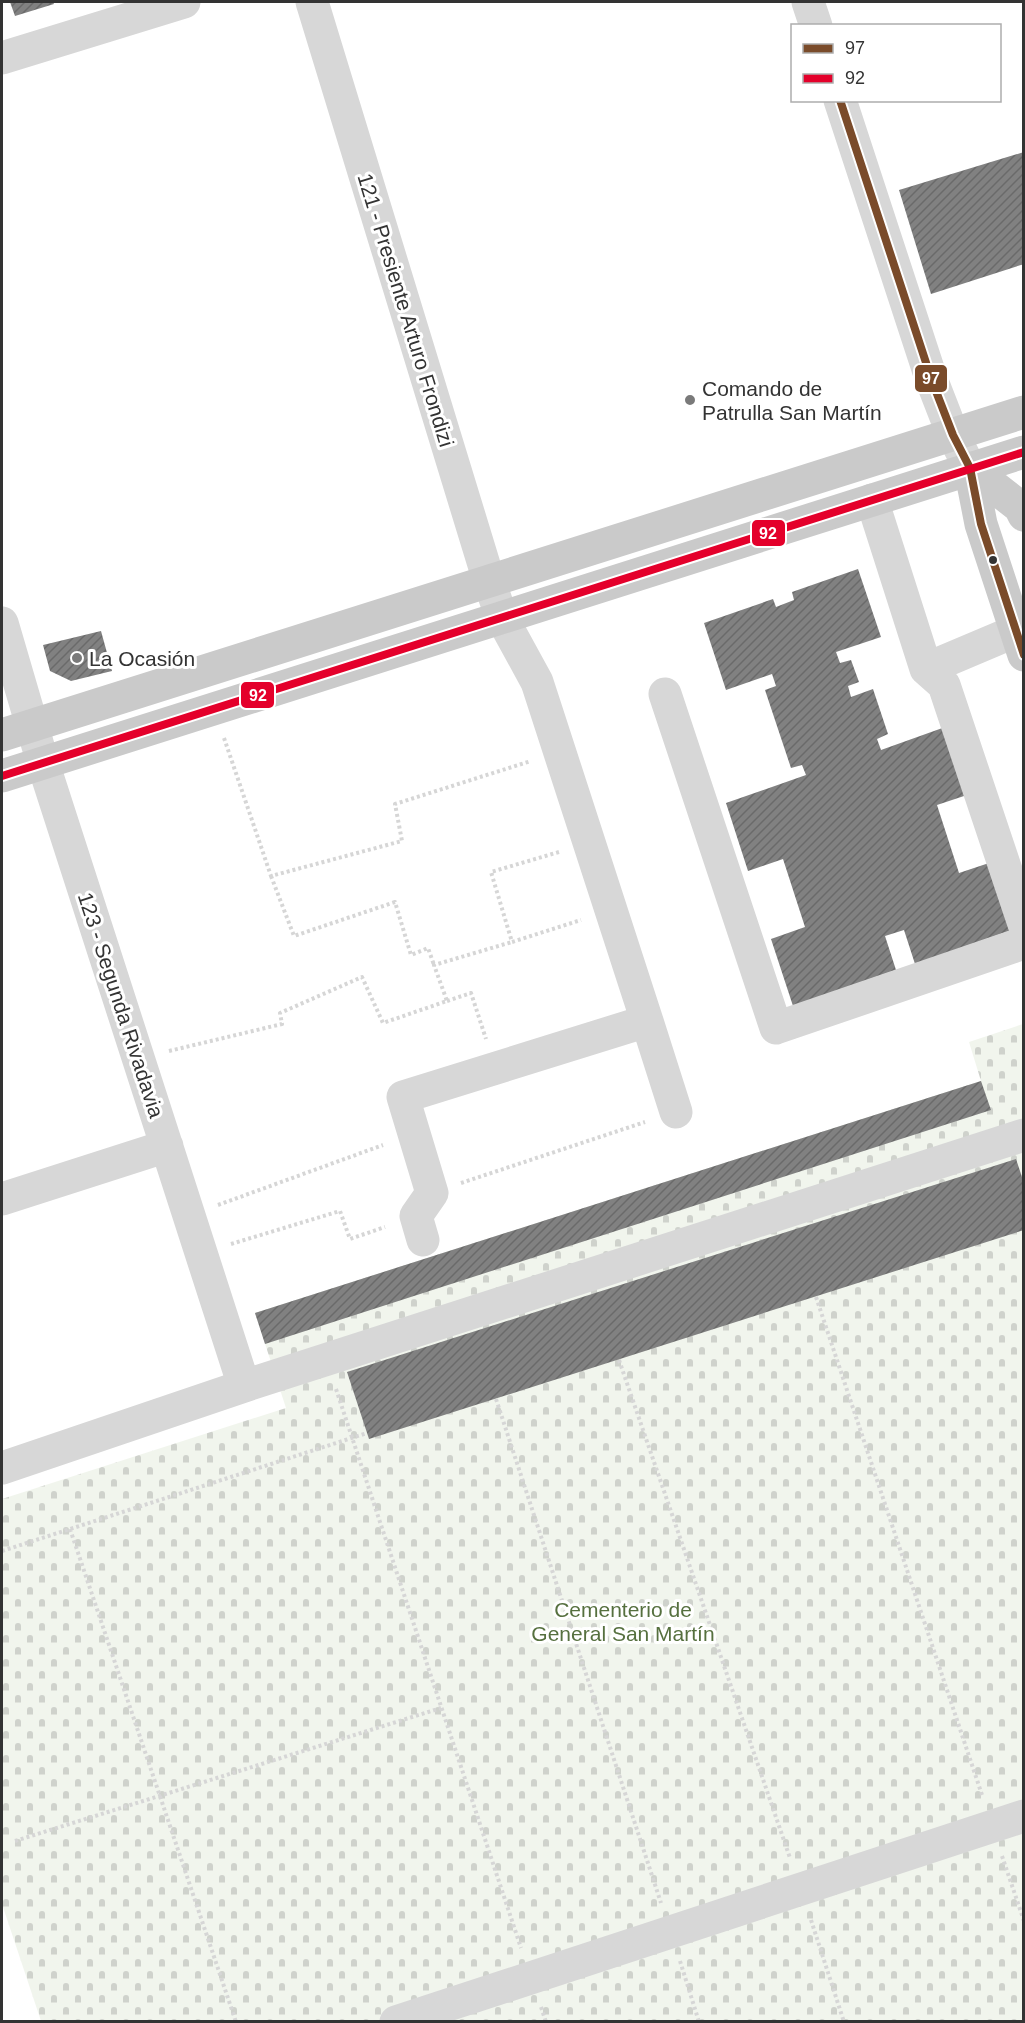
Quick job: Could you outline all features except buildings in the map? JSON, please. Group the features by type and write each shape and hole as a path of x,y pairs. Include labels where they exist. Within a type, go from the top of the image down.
{"main road":[{"path":"2,735 1023,412"},
{"path":"2,776 1023,452"},
{"path":"970,468 1020,507 1023,516"},
{"path":"970,468 981,524 1020,643"}],"street":[{"path":"2,58 184,2"},
{"name":"121 - Presiente Arturo Frondizi","path":"312,2 489,581 502,618 537,682 676,1112"},
{"path":"808,2 815,24"},
{"path":"841,102 932,381 952,435 970,468"},
{"path":"872,500 890,550 926,669 944,685 1023,924"},
{"name":"123 - Segunda Rivadavia","path":"2,623 43,763 244,1386"},
{"path":"926,669 1020,643"},
{"path":"666,694 776,1028 1023,943"},
{"path":"423,1216 414,1134 403,1097 647,1021"},
{"path":"2,1467 244,1386 1023,1135"},
{"path":"2,1199 167,1146"},
{"path":"396,2022 1023,1816"}],"path":[{"path":"224,738 294,936 395,902 411,955 428,948 447,1001"},
{"path":"271,876 402,841 394,804 560,752"},
{"path":"512,942 491,872 590,844"},
{"path":"434,965 611,910"},
{"path":"140,1062 178,1048 282,1024 280,1013 362,977 383,1023 471,993 495,1069"},
{"path":"202,1255 340,1211 350,1239 423,1216 676,1112"},
{"path":"189,1216 414,1134"},
{"path":"816,1297 1023,1921"},
{"path":"326,1360 546,2022"},
{"path":"619,1360 801,1888 844,2022"},
{"path":"496,1399 699,2022"},
{"path":"2,1551 367,1433"},
{"path":"70,1528 236,2022"},
{"path":"15,1841 441,1708"}],"green space":[{"name":"Cementerio de General San Martín","path":"1023,1024 1023,2021 41,2021 2,1904 2,1499 286,1408 255,1313 981,1081 969,1042"}],"transit line":[{"name":"97","path":"841,102 932,381 953,435 970,468 981,524 1024,655"},
{"name":"92","path":"2,776 1024,452"}],"place":[{"name":"Comando de Patrulla San Martín","path":"690,400"},
{"name":"La Ocasión","path":"77,658"}]}
